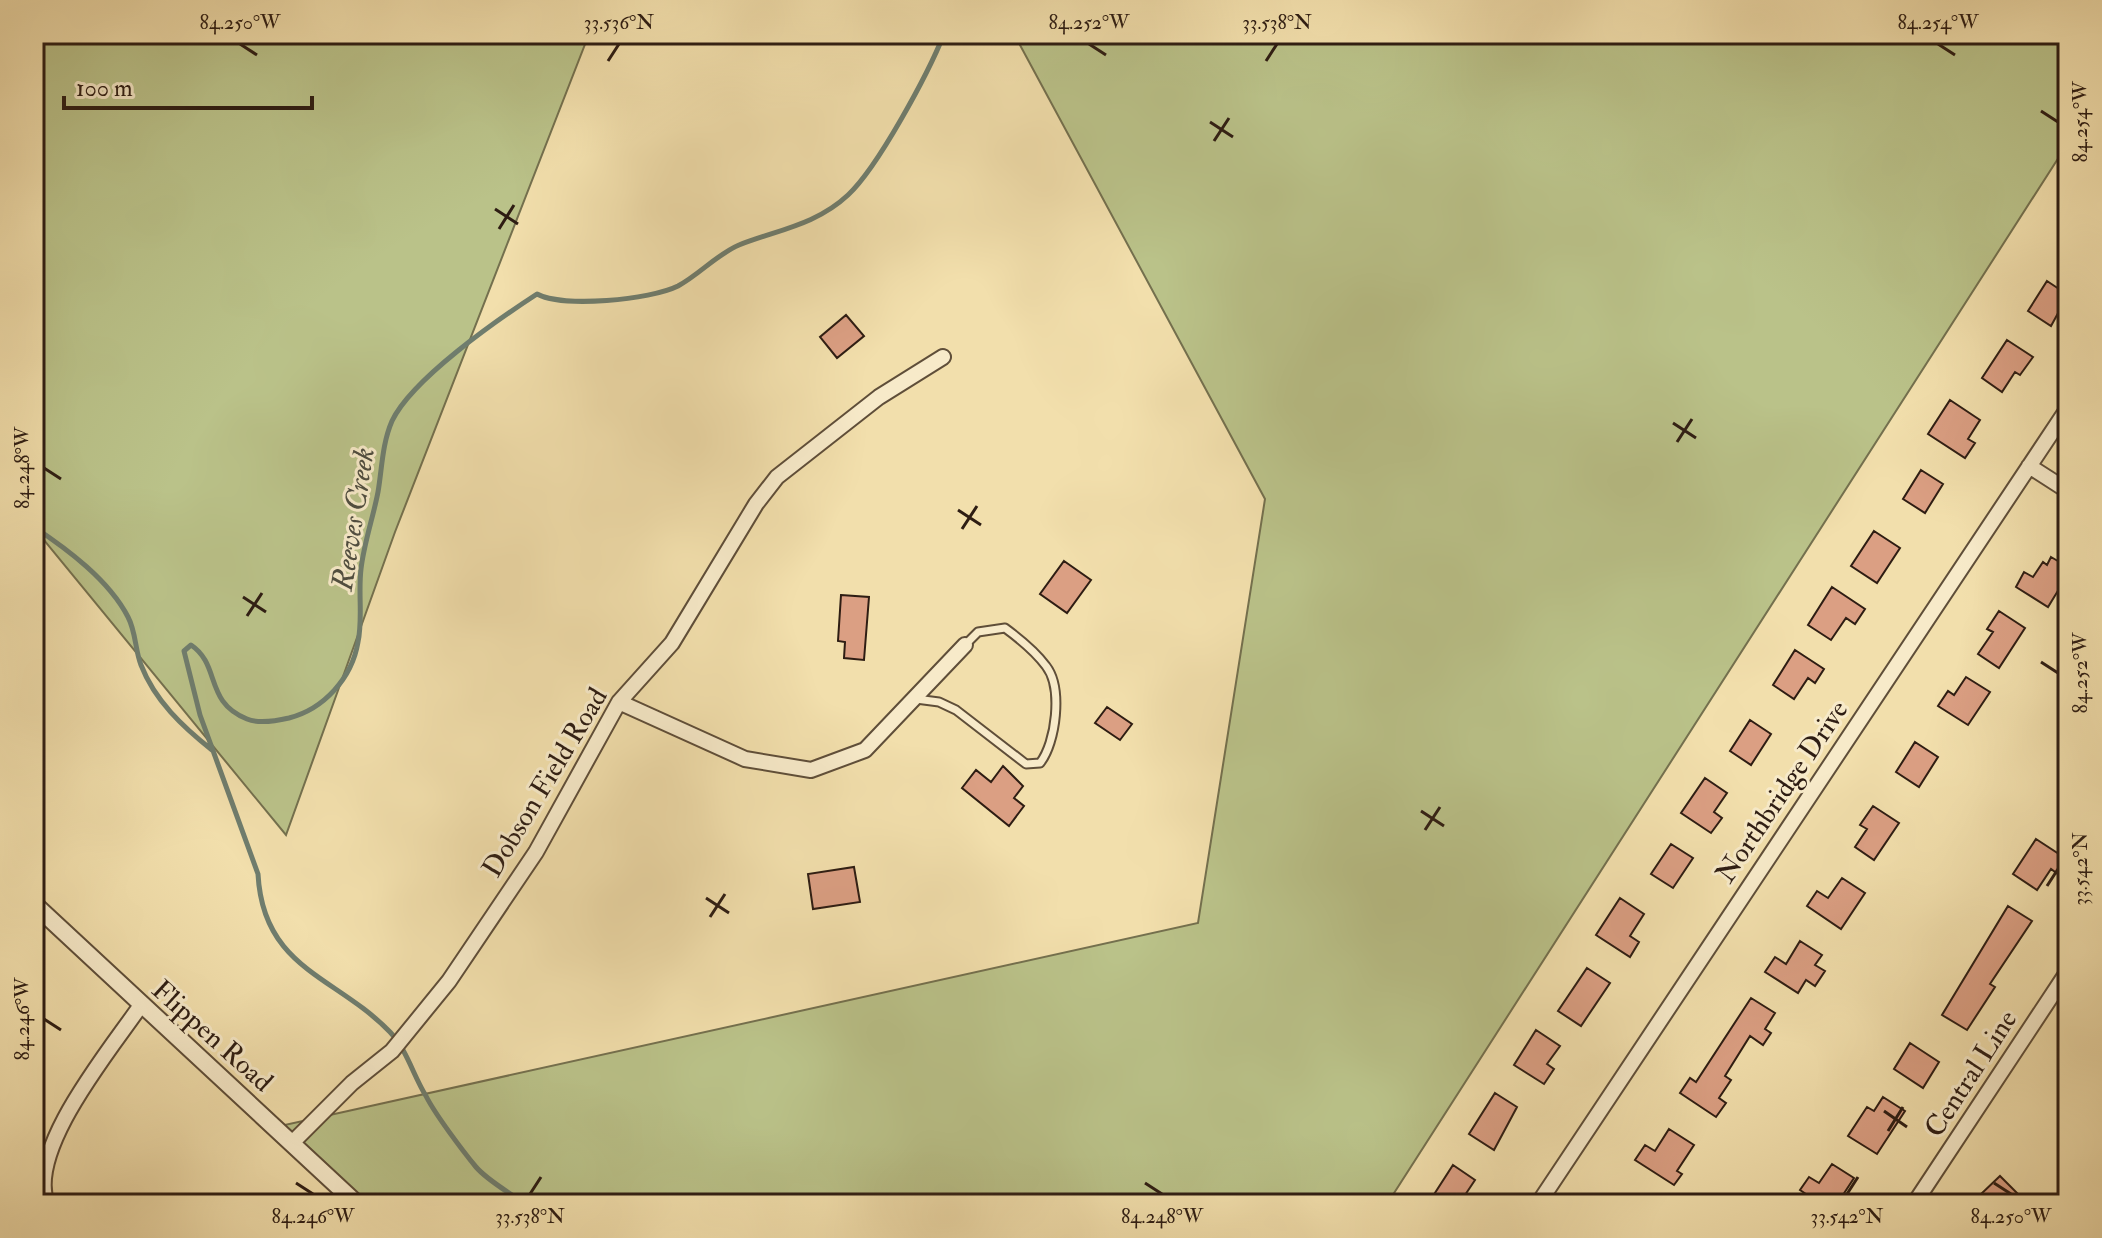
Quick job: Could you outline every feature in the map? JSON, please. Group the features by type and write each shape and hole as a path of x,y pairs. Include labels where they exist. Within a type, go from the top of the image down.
{"street":[{"name":"Dobson Field Road","path":"293,1142 352,1083 392,1051 449,981 536,852 619,702 672,643 760,498 783,471 892,388 943,357"},
{"name":"Northbridge Drive","path":"1538,1204 2068,408"},
{"path":"2029,466 2068,491"},
{"path":"619,702 745,759 811,770 865,750 965,645"},
{"name":"Flippen Road","path":"34,904 357,1204"},
{"name":"Central Line","path":"1914,1204 2068,971"},
{"path":"47,1204 42,1193 56,1129 141,1005"}],"lane":[{"path":"914,699 939,702 1026,764 1040,763 1048,752 1054,717 1053,681 1048,668 1005,628 978,632 965,645"}],"green space":[{"path":"34,34 589,34 395,532 286,835 34,528"},
{"path":"1014,34 2068,34 2068,143 1387,1204 353,1204 271,1128 1198,923 1265,499"}],"building":[{"path":"2047,281 2068,295 2051,326 2028,311"},
{"path":"846,315 864,336 837,358 820,337"},
{"path":"2007,340 2033,357 2020,375 2015,372 2002,392 1982,378"},
{"path":"1950,400 1980,420 1968,439 1975,443 1965,458 1928,434"},
{"path":"1921,470 1943,484 1925,513 1903,499"},
{"path":"1874,531 1900,548 1877,583 1851,566"},
{"path":"2051,557 2068,567 2068,594 2059,589 2048,607 2016,587 2024,572 2033,577 2043,562 2047,565"},
{"path":"1064,561 1091,580 1067,613 1040,594"},
{"path":"1832,587 1865,609 1855,624 1846,618 1831,640 1808,625"},
{"path":"841,595 869,597 864,660 844,658 845,642 838,641"},
{"path":"1999,611 2025,628 1999,668 1978,654 1993,632 1987,629"},
{"path":"1795,650 1824,669 1815,683 1808,678 1794,699 1773,685"},
{"path":"1966,677 1990,692 1968,725 1938,706 1948,691 1954,695"},
{"path":"1107,707 1132,724 1120,740 1095,723"},
{"path":"1750,720 1771,734 1751,765 1730,751"},
{"path":"1915,742 1938,757 1919,787 1896,772"},
{"path":"1003,766 1023,786 1014,798 1024,806 1009,826 962,788 976,770 991,782"},
{"path":"1705,778 1727,793 1714,812 1722,818 1711,833 1681,813"},
{"path":"1873,806 1899,823 1874,860 1855,847 1867,829 1860,825"},
{"path":"2036,839 2068,860 2063,878 2051,869 2037,890 2013,874"},
{"path":"1671,844 1693,858 1673,888 1651,874"},
{"path":"854,867 860,902 813,909 808,874"},
{"path":"1842,878 1865,893 1841,929 1807,906 1817,891 1828,898"},
{"path":"1620,898 1644,914 1630,936 1639,942 1630,957 1596,935"},
{"path":"2008,906 2032,921 1990,984 1995,987 1967,1030 1942,1015"},
{"path":"1800,941 1822,955 1815,965 1825,971 1815,986 1806,980 1798,993 1765,972 1775,957 1786,964"},
{"path":"1587,968 1610,983 1581,1026 1558,1011"},
{"path":"1751,998 1775,1013 1765,1029 1771,1033 1763,1045 1750,1036 1725,1076 1731,1080 1719,1098 1726,1103 1716,1117 1680,1093 1690,1078 1696,1082"},
{"path":"1536,1030 1560,1046 1547,1064 1554,1069 1544,1084 1514,1065"},
{"path":"1910,1043 1939,1062 1923,1088 1894,1069"},
{"path":"1495,1093 1517,1107 1494,1150 1469,1134"},
{"path":"1883,1097 1905,1111 1877,1154 1848,1136 1867,1107 1874,1111"},
{"path":"1669,1129 1694,1145 1677,1171 1682,1174 1674,1185 1635,1160 1645,1145 1655,1151"},
{"path":"1832,1164 1854,1178 1837,1204 1821,1204 1800,1190 1809,1177 1819,1183"},
{"path":"1453,1165 1475,1180 1459,1204 1445,1204 1433,1196"},
{"path":"2000,1176 2028,1204 1989,1204 1980,1195"}],"waterway":[{"name":"Reeves Creek","path":"525,1204 486,1177 470,1160 436,1112 390,1032 306,968 273,931 263,906 258,874 200,715 184,651 191,645 200,653 224,703 233,712 252,721 289,718 302,714 325,699 343,679 355,655 362,559 378,492 386,439 392,421 417,387 457,352 537,294 566,301 586,301 665,291 686,281 731,249 796,226 836,205 860,182 887,142 915,95 944,34"},
{"name":"Reeves Creek","path":"34,527 73,555 110,590 131,623 141,665 154,690 180,722 212,750"}]}
